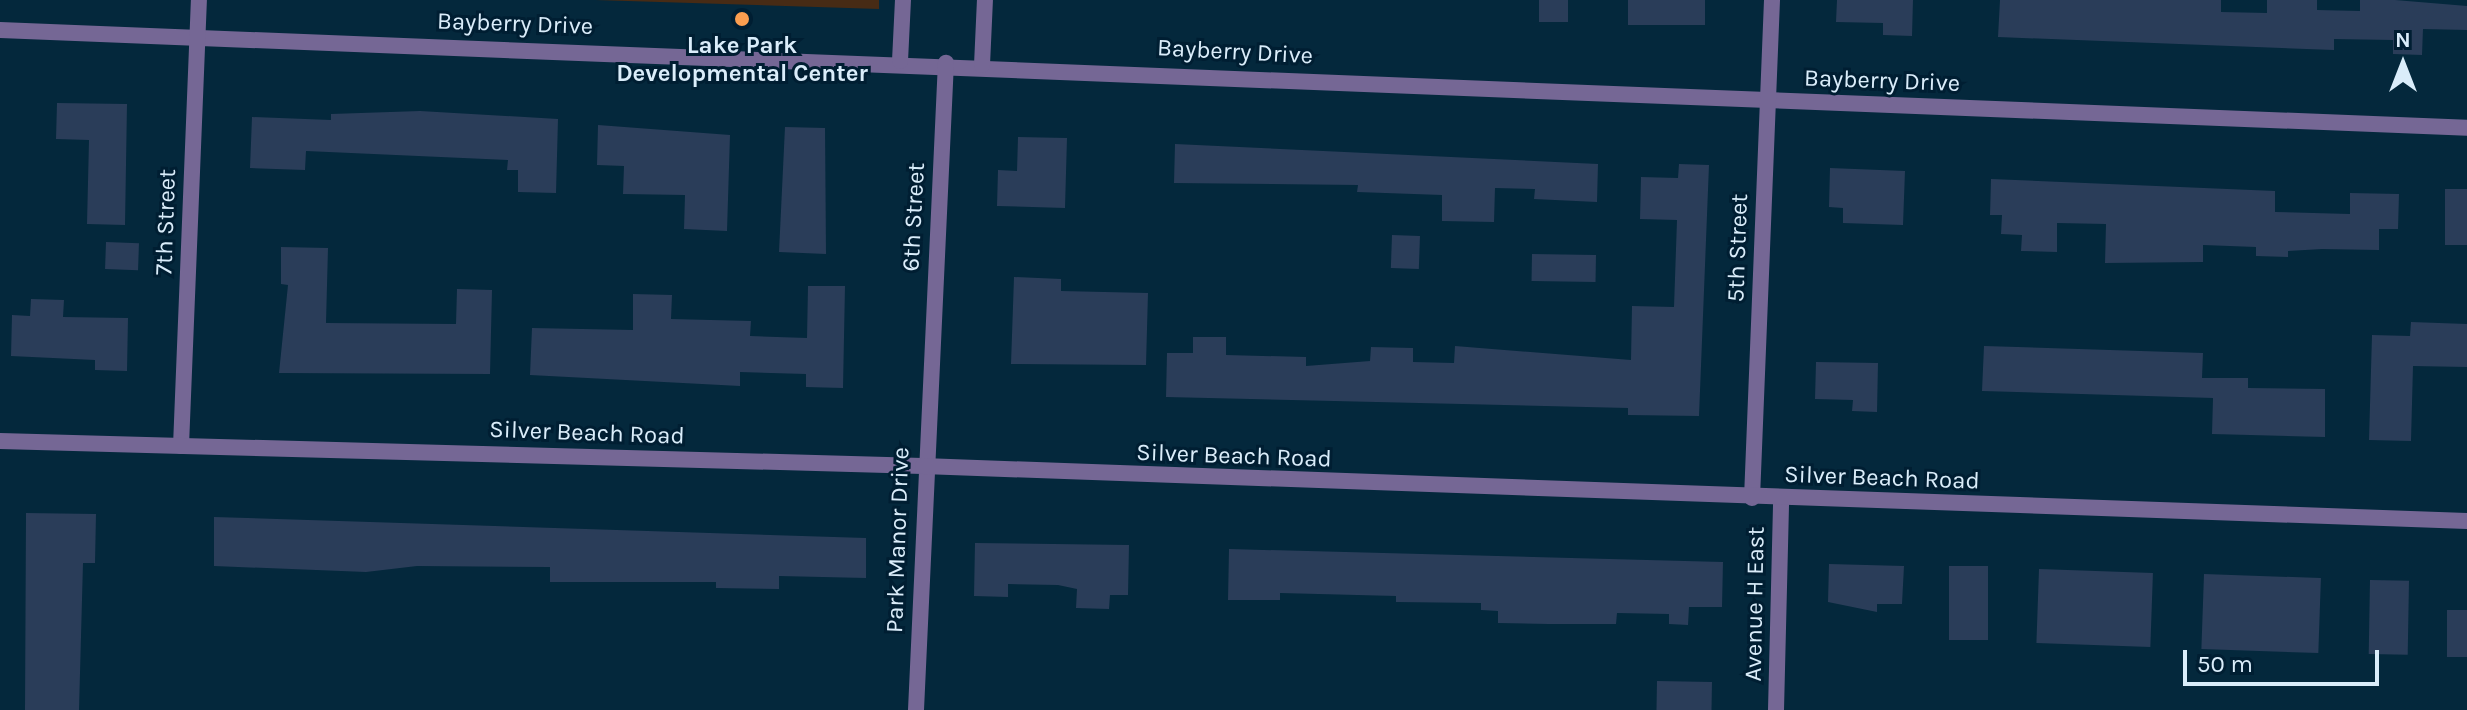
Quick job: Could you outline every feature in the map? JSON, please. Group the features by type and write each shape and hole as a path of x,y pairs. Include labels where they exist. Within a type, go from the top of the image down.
{"street":[{"name":"7th Street","path":"181,446 199,0"},
{"path":"900,61 903,0"},
{"path":"982,65 985,0"},
{"name":"5th Street","path":"1752,498 1772,0"},
{"name":"Bayberry Drive","path":"0,30 900,61 2467,128"},
{"name":"6th Street","path":"931,373 946,63"},
{"name":"Park Manor Drive","path":"916,710 923,466 931,373"},
{"name":"Silver Beach Road","path":"0,441 923,466 1752,498 2467,521"},
{"name":"Avenue H East","path":"1776,710 1781,498"}],"shaded area":[{"path":"595,0 879,0 879,9"}],"building":[{"path":"1539,0 1568,0 1568,22 1539,22"},
{"path":"1628,0 1705,0 1705,25 1628,25"},
{"path":"1837,0 1913,0 1912,36 1883,35 1883,23 1836,22"},
{"path":"2000,0 2221,0 2221,12 2267,13 2267,0 2317,0 2317,10 2360,11 2360,0 2395,0 2467,6 2467,30 2423,29 2422,55 2393,54 2393,40 2334,39 2334,50 1998,37"},
{"path":"57,103 127,104 125,225 87,224 89,140 56,139"},
{"path":"420,111 558,119 556,193 518,192 518,170 507,170 508,160 306,151 305,170 250,168 252,117 331,120 331,114"},
{"path":"598,125 730,135 727,231 684,229 685,195 623,194 624,166 597,165"},
{"path":"785,127 825,128 826,254 779,252"},
{"path":"1018,137 1067,138 1065,208 997,206 998,170 1017,171"},
{"path":"1175,144 1598,164 1597,202 1534,199 1535,189 1495,188 1494,222 1442,221 1442,195 1357,192 1358,185 1174,183"},
{"path":"1679,164 1709,165 1699,416 1628,415 1628,408 1166,397 1167,353 1193,353 1193,337 1226,337 1226,355 1306,357 1306,366 1370,361 1371,347 1413,348 1413,362 1454,363 1455,346 1631,360 1632,306 1674,307 1677,220 1640,219 1641,177 1678,178"},
{"path":"1830,168 1905,171 1903,225 1843,223 1843,208 1829,207"},
{"path":"1991,179 2275,191 2275,212 2350,214 2350,193 2399,194 2398,229 2379,229 2379,250 2288,251 2288,257 2256,256 2256,247 2203,245 2203,262 2105,263 2106,224 2057,223 2057,252 2021,251 2022,235 2001,234 2002,215 1990,215"},
{"path":"2445,189 2467,189 2467,245 2445,245"},
{"path":"1392,235 1420,236 1419,269 1391,268"},
{"path":"106,242 139,243 138,270 105,269"},
{"path":"281,247 328,248 326,323 456,324 457,289 492,290 490,374 279,373 288,285 281,284"},
{"path":"1532,254 1596,255 1596,282 1532,281"},
{"path":"1014,277 1061,279 1061,291 1148,293 1146,365 1011,364"},
{"path":"808,286 845,286 843,388 806,387 806,374 740,372 740,386 530,375 532,328 633,330 633,294 672,295 671,319 751,321 750,336 807,338"},
{"path":"31,299 64,300 63,317 128,318 127,371 95,370 95,360 11,356 12,315 30,316"},
{"path":"2411,322 2467,324 2467,367 2413,366 2411,441 2369,440 2372,335 2410,336"},
{"path":"1984,346 2203,353 2202,378 2248,378 2248,388 2325,389 2325,437 2212,434 2213,398 1982,391"},
{"path":"1816,362 1878,363 1877,412 1852,411 1853,400 1815,399"},
{"path":"26,513 96,514 95,563 83,563 79,710 25,710"},
{"path":"214,517 866,538 866,578 779,576 779,589 716,588 716,582 550,582 550,567 417,566 366,572 214,566"},
{"path":"975,543 1129,545 1128,595 1110,595 1109,609 1076,608 1077,589 1058,585 1008,584 1008,597 974,596"},
{"path":"1229,549 1723,562 1722,607 1689,607 1688,625 1669,624 1669,614 1617,613 1616,624 1549,624 1498,623 1498,611 1481,610 1481,603 1396,602 1396,596 1280,593 1280,600 1228,600"},
{"path":"1829,564 1904,566 1902,604 1877,604 1877,612 1828,602"},
{"path":"1949,566 1988,566 1988,640 1949,640"},
{"path":"2039,569 2153,573 2150,647 2036,643"},
{"path":"2204,574 2321,578 2318,653 2201,649"},
{"path":"2370,580 2409,581 2408,655 2369,654"},
{"path":"2447,610 2467,610 2467,657 2447,657"},
{"path":"1657,681 1712,682 1712,710 1656,710"}],"place":[{"name":"Lake Park Developmental Center","path":"742,19"}]}
